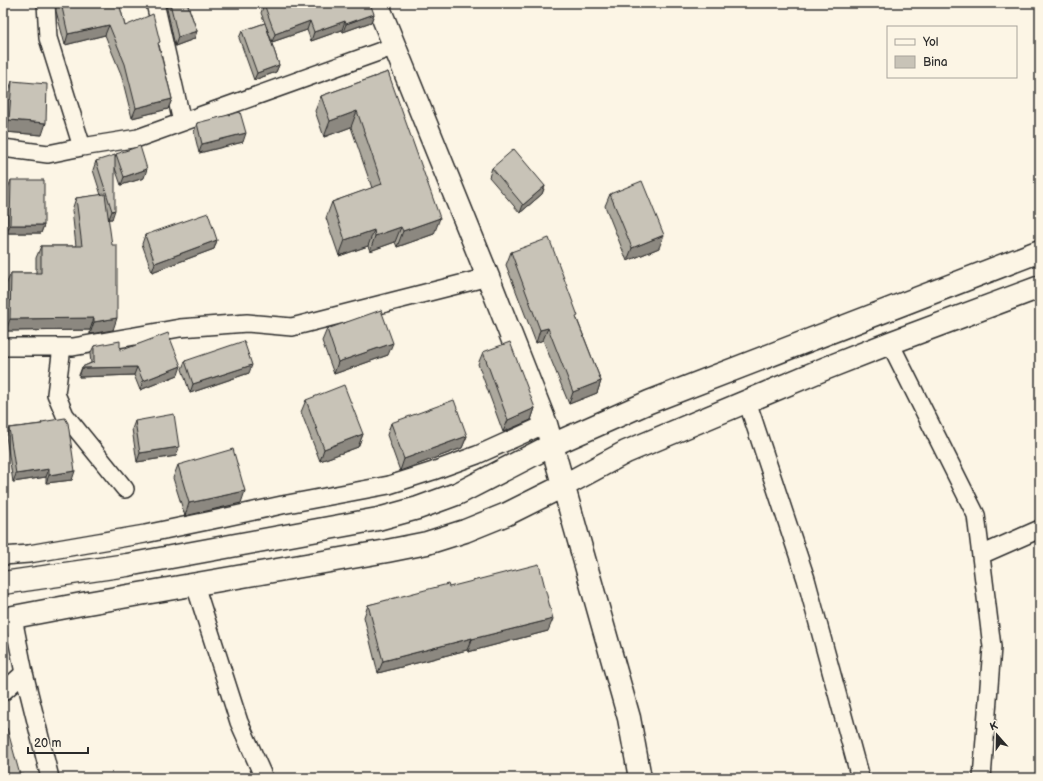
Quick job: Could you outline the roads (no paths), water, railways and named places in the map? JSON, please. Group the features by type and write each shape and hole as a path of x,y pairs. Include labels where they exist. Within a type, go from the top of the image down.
{"main road":[{"path":"377,3 546,424 629,718 640,778"},
{"path":"3,583 128,565 378,518 418,508 459,492 552,445 649,402 1040,251"},
{"path":"8,619 82,604 427,543 465,531 507,514 626,452 890,343 1040,287"}],"street":[{"path":"46,3 48,38 82,147"},
{"path":"155,3 182,122"},
{"path":"3,148 48,154 138,138 395,46"},
{"path":"3,347 73,347 180,328 247,323 292,327 488,277"},
{"path":"890,343 976,515 992,647 982,778"},
{"path":"62,347 56,394 65,414 125,489"},
{"path":"747,401 806,579 860,778"},
{"path":"3,556 29,554 145,534 290,503 389,485 470,458 546,424"},
{"path":"980,555 1040,530"},
{"path":"195,585 239,722 264,778"},
{"path":"8,619 24,673 50,778"},
{"path":"3,692 24,673"}]}
